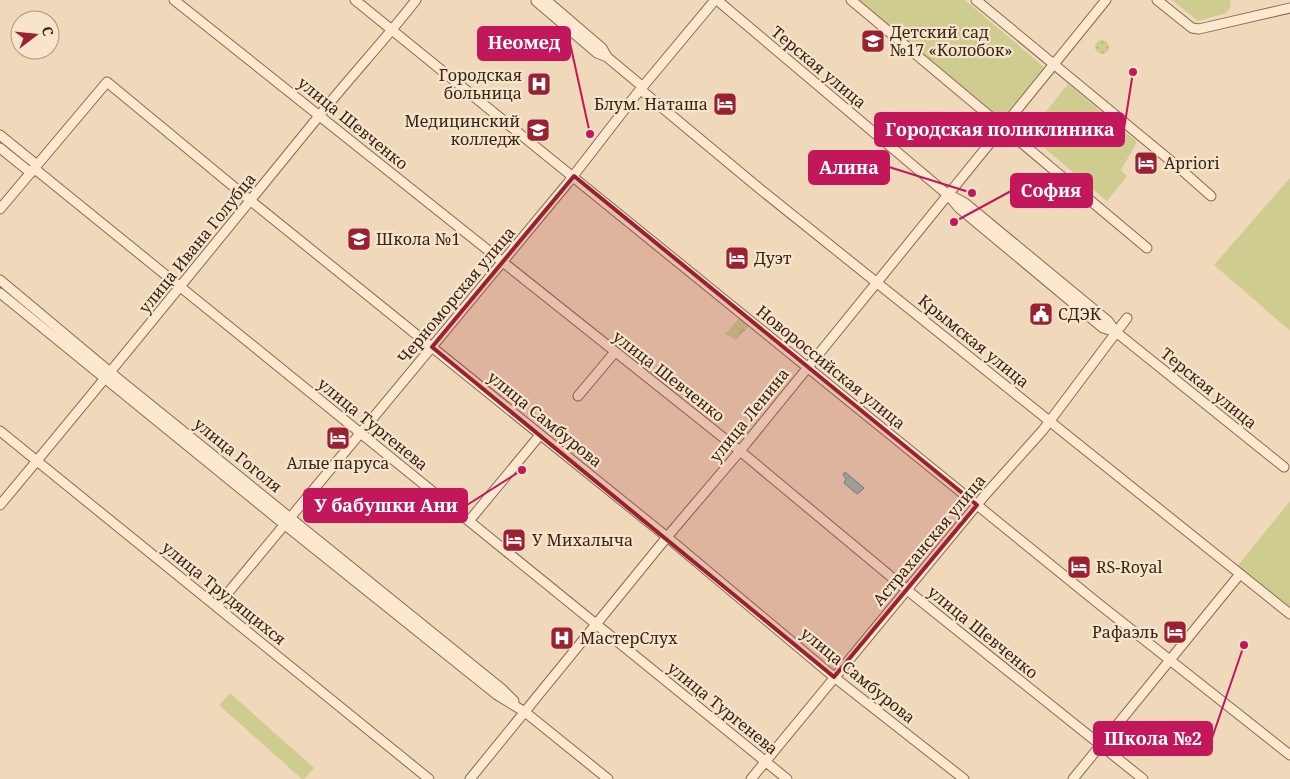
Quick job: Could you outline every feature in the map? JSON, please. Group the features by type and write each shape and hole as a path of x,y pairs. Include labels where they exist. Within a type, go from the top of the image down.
{"street":[{"name":"Новороссийская улица","path":"355,0 1099,604 1290,755"},
{"name":"улица Ивана Голубца","path":"0,504 108,376 320,114 416,0"},
{"name":"Крымская улица","path":"546,0 602,48 607,57 642,88 760,189 1290,614"},
{"name":"Черноморская улица","path":"217,606 574,176 642,88 716,0"},
{"name":"Терская улица","path":"716,0 948,195 965,203 980,215 1108,321 1116,332 1284,467"},
{"path":"852,0 1147,248"},
{"path":"976,0 1211,196"},
{"name":"улица Ленина","path":"470,779 667,537 740,451 1106,0"},
{"path":"1157,0 1192,28 1199,29 1290,8"},
{"name":"улица Шевченко","path":"176,1 740,451 907,590 1142,779"},
{"path":"536,1 597,53 607,57"},
{"name":"улица Самбурова","path":"34,169 107,82 251,201 667,537 834,677 964,779"},
{"name":"улица Тургенева","path":"0,135 34,169 597,623 786,779"},
{"name":"улица Тургенева","path":"0,148 34,169"},
{"path":"0,209 34,169"},
{"name":"улица Гоголя","path":"0,280 108,376 285,525 497,695 525,712"},
{"name":"улица Гоголя","path":"0,293 292,517 502,689 525,712 608,779"},
{"name":"Астраханская улица","path":"751,779 977,505 1049,422 1127,318"},
{"path":"578,396 615,352"},
{"name":"улица Трудящихся","path":"0,431 429,779"},
{"path":"469,521 540,435"},
{"path":"1073,779 1240,574"}],"highlighted area":[{"path":"574,176 977,505 834,677 432,347"}],"green space":[{"path":"858,0 965,0 1045,68 1003,122"},
{"path":"1172,0 1230,0 1231,6 1227,13 1198,21"},
{"path":"1099,40 1105,40 1109,47 1105,54 1099,54 1095,50 1095,44"},
{"path":"1068,84 1137,142 1121,170 1127,176 1107,201 1028,134"},
{"path":"1290,178 1290,331 1214,265"},
{"path":"741,316 751,324 736,340 725,334"},
{"path":"1290,501 1290,611 1236,568"},
{"path":"230,693 314,768 304,779 219,705"}],"water":[{"path":"845,472 864,488 857,494 844,483 846,479 843,475"}],"place":[{"name":"Детский сад №17 «Колобок»","path":"873,41"},
{"name":"Городская поликлиника","path":"1133,72"},
{"name":"Городская больница","path":"539,84"},
{"name":"Блум. Наташа","path":"725,104"},
{"name":"Медицинский колледж","path":"538,130"},
{"name":"Неомед","path":"590,134"},
{"name":"Apriori","path":"1146,163"},
{"name":"Алина","path":"972,193"},
{"name":"София","path":"954,222"},
{"name":"Школа №1","path":"359,239"},
{"name":"Дуэт","path":"737,258"},
{"name":"СДЭК","path":"1041,314"},
{"name":"Алые паруса","path":"338,438"},
{"name":"У бабушки Ани","path":"522,470"},
{"name":"У Михалыча","path":"514,540"},
{"name":"RS-Royal","path":"1079,567"},
{"name":"Рафаэль","path":"1175,632"},
{"name":"МастерСлух","path":"562,638"},
{"name":"Школа №2","path":"1244,645"}]}
